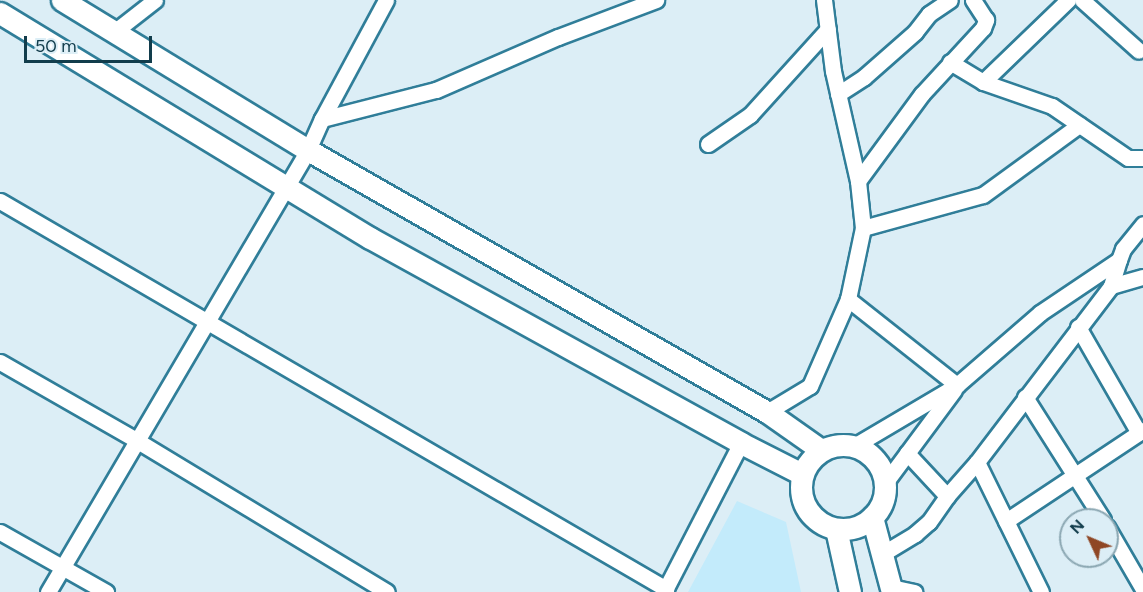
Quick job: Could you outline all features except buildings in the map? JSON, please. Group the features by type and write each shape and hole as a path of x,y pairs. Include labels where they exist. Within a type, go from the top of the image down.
{"main road":[{"path":"62,0 308,150 767,412 821,450"},
{"path":"0,13 370,238 741,443 802,474"},
{"path":"837,445 854,446 869,453 880,467 885,483 884,497 872,517 854,528 836,529 819,522 807,509 801,492 802,474 809,460 821,450 837,445"},
{"path":"872,517 892,589"},
{"path":"836,529 850,592"}],"street":[{"path":"114,32 155,0"},
{"path":"48,592 287,187 386,0"},
{"path":"322,119 436,90 558,37 656,0"},
{"path":"767,412 810,387 848,299 863,228 858,181 838,94 824,0"},
{"path":"838,94 864,77 915,32 930,14 950,0"},
{"path":"858,181 922,94 983,28 986,20 974,0"},
{"path":"983,82 1068,0"},
{"path":"1082,0 1139,51"},
{"path":"708,144 750,114 828,29"},
{"path":"950,62 983,82 1052,106 1072,117 1128,158 1143,158"},
{"path":"863,228 983,195 1080,125"},
{"path":"0,201 665,591 741,443"},
{"path":"882,554 915,534 929,522 947,496 977,462 1111,286 1123,249 1143,224"},
{"path":"854,446 957,385 1041,313 1119,261"},
{"path":"1111,286 1143,277"},
{"path":"848,299 957,385"},
{"path":"1006,522 1141,432 1078,327"},
{"path":"0,362 136,440 387,592"},
{"path":"885,483 957,385"},
{"path":"1025,397 1096,508"},
{"path":"907,453 947,496"},
{"path":"977,462 1041,592"},
{"path":"0,532 106,592"},
{"path":"1119,548 1143,589"},
{"path":"892,589 914,592"}],"shaded area":[{"path":"737,501 786,522 801,592 688,592"}]}
